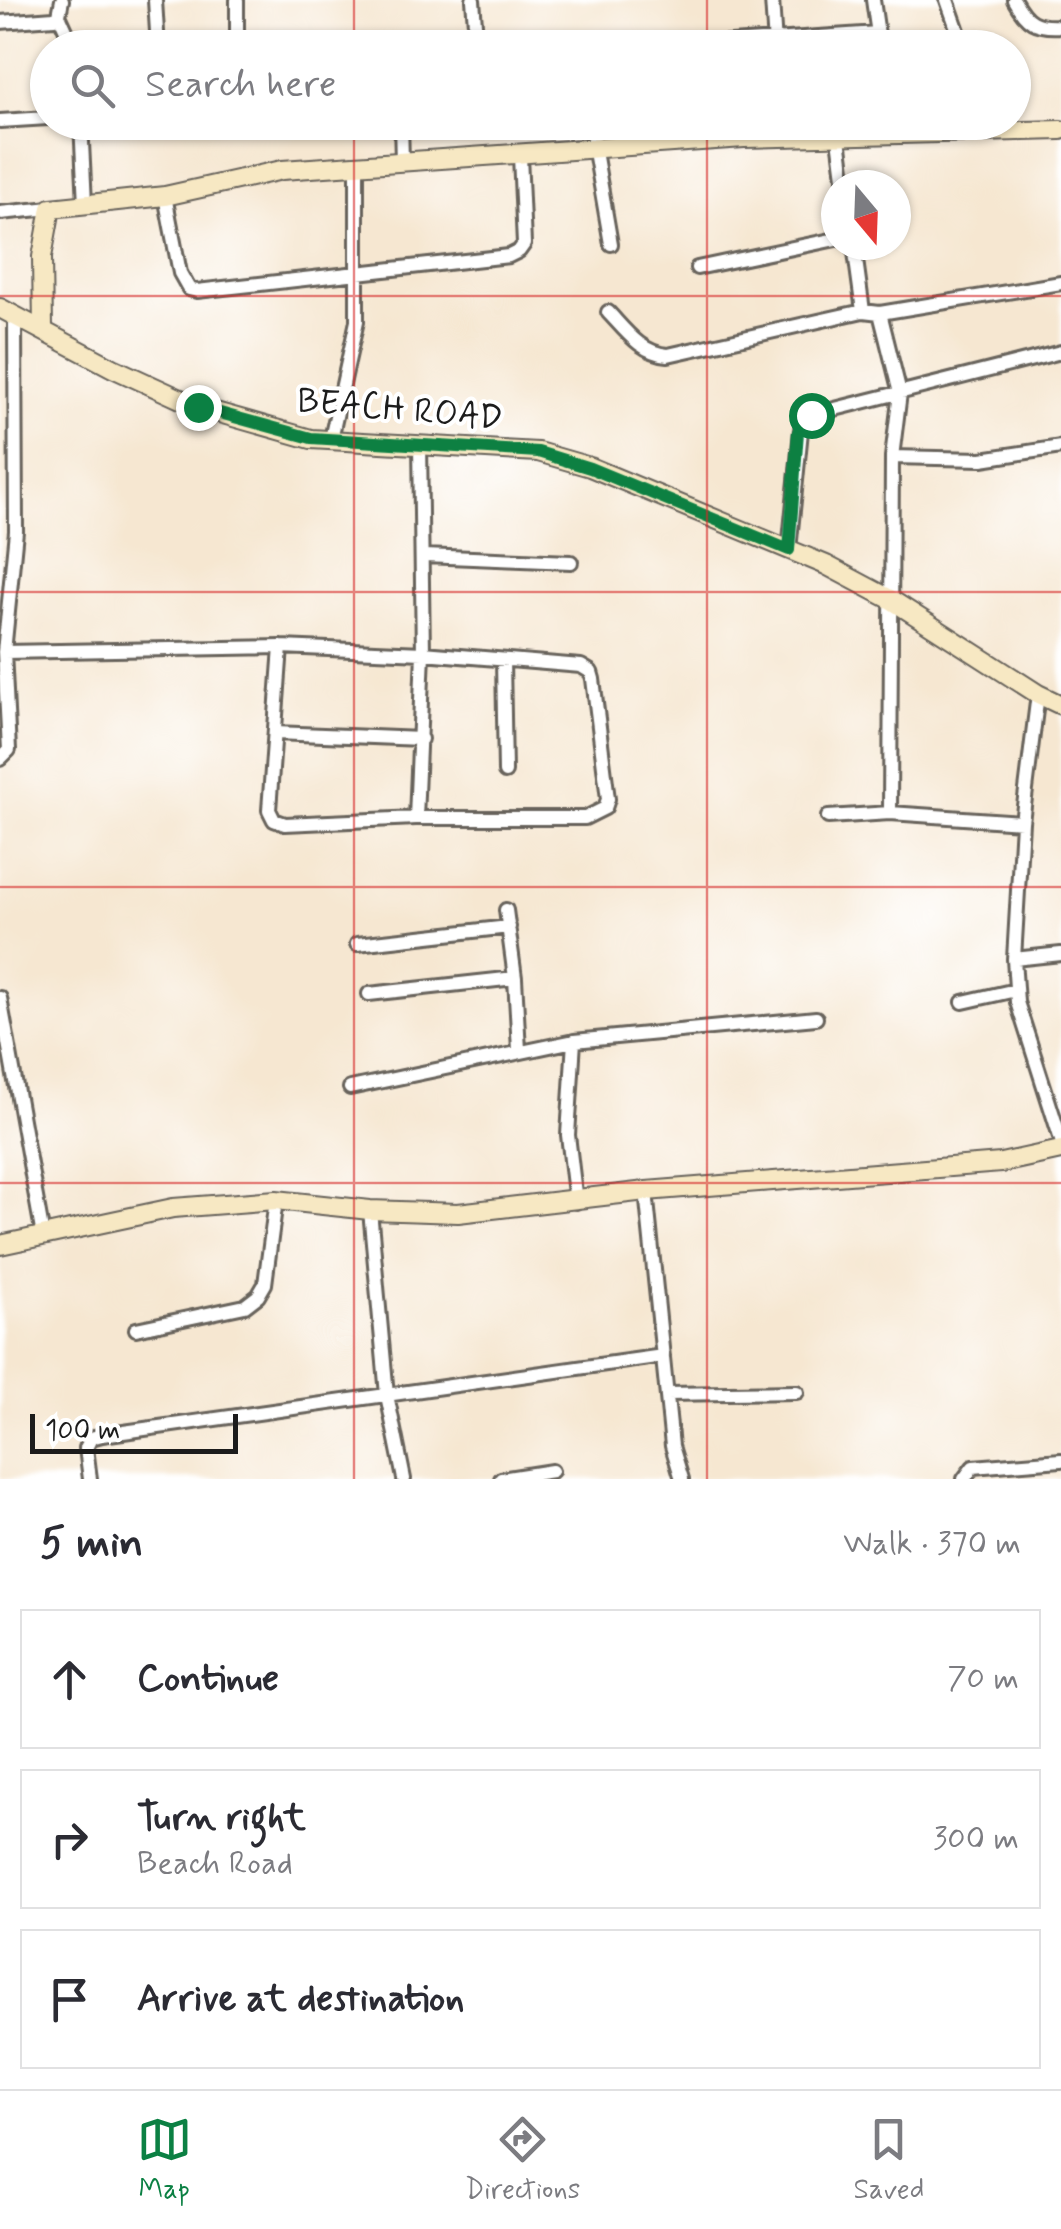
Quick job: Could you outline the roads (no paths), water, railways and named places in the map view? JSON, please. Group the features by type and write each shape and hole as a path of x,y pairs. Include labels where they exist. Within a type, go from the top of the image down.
{"street":[{"path":"155,0 157,30"},
{"path":"237,0 237,30"},
{"path":"473,0 475,30"},
{"path":"772,0 774,30"},
{"path":"872,0 877,30"},
{"path":"947,0 958,30"},
{"path":"1014,0 1034,25 1061,26"},
{"path":"0,22 46,19 61,7"},
{"path":"0,121 30,119"},
{"path":"1031,129 1061,130"},
{"path":"81,140 85,204"},
{"path":"401,140 402,162"},
{"path":"593,140 611,244"},
{"path":"0,213 165,196 282,170 520,156 681,140"},
{"path":"839,140 843,170"},
{"path":"165,196 180,273 190,289 198,292 509,256 524,244 520,156"},
{"path":"331,440 357,320 357,165"},
{"path":"44,330 42,256 52,208"},
{"path":"697,268 821,243"},
{"path":"856,260 864,312"},
{"path":"608,312 644,350 668,356 864,312 880,313 1061,282"},
{"path":"0,759 8,750 4,652 16,531 7,407 8,313"},
{"name":"BEACH ROAD","path":"8,313 198,407 283,432 331,440 538,452 590,468 789,550 890,599 1061,705"},
{"path":"880,313 900,393 892,457 890,813"},
{"path":"789,550 802,422 811,415 1061,352"},
{"path":"416,818 423,653 420,444"},
{"path":"892,457 982,459 1061,448"},
{"path":"424,556 572,562"},
{"path":"4,652 281,648 423,653 581,666 591,672 606,786 605,808 586,818 416,818 285,824 274,820 269,810 281,648"},
{"path":"503,660 504,772"},
{"path":"1038,694 1022,822 1014,959 1017,1002 1061,1140"},
{"path":"275,734 421,739"},
{"path":"828,816 890,813 1022,822"},
{"path":"506,910 519,1050"},
{"path":"357,944 509,928"},
{"path":"1014,959 1061,954"},
{"path":"369,994 515,978"},
{"path":"963,1002 1016,990"},
{"path":"0,998 43,1236"},
{"path":"350,1088 519,1050 816,1018"},
{"path":"574,1042 568,1134 576,1202"},
{"path":"0,1245 173,1208 276,1200 370,1210 458,1213 646,1191 1002,1162 1061,1150"},
{"path":"646,1191 672,1446 682,1479"},
{"path":"136,1329 245,1306 258,1296 264,1284 276,1200"},
{"path":"370,1210 387,1395 404,1479"},
{"path":"90,1479 86,1448 92,1438 662,1356"},
{"path":"666,1394 797,1392"},
{"path":"964,1479 973,1468 1061,1460"},
{"path":"501,1479 552,1471"}]}
